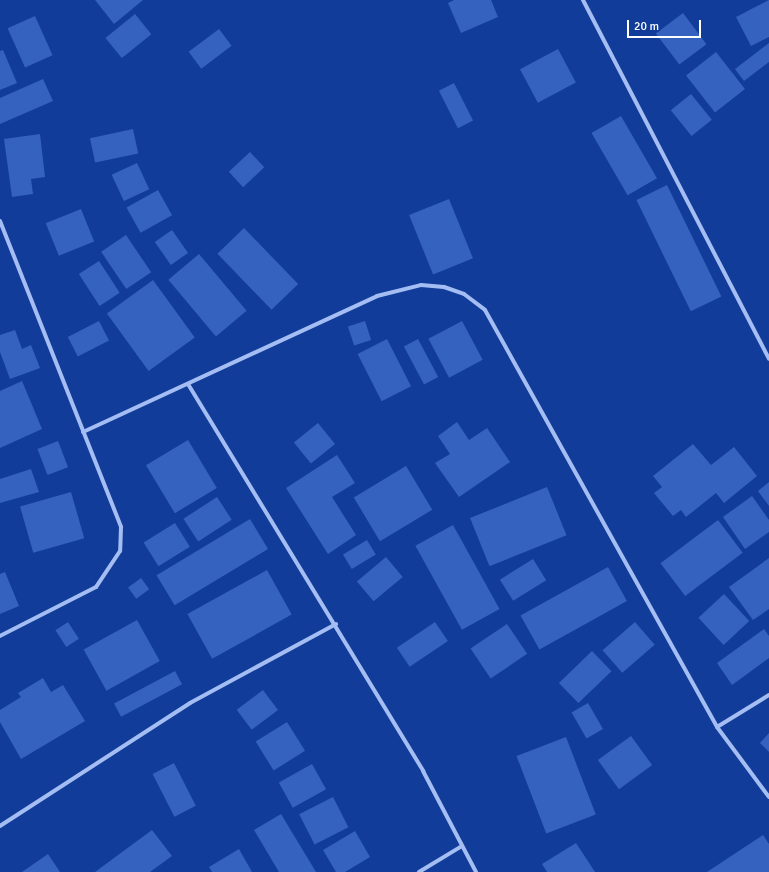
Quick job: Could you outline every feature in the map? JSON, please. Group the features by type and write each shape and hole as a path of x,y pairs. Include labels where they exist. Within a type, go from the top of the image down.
{"street":[{"path":"583,0 769,359"},
{"path":"0,221 121,527 120,551 96,587 0,636"},
{"path":"84,432 377,296 421,285 444,287 464,294 485,310 716,727 769,798"},
{"path":"188,384 336,624 423,771 476,872"},
{"path":"0,826 190,703 336,624"},
{"path":"716,727 769,695"},
{"path":"419,872 462,846"}],"building":[{"path":"95,0 143,0 114,24"},
{"path":"454,0 491,0 498,17 461,33 448,3"},
{"path":"769,0 769,37 751,46 736,17"},
{"path":"683,13 706,44 679,65 656,33"},
{"path":"135,14 151,34 122,58 105,38"},
{"path":"35,16 52,55 25,67 8,28"},
{"path":"219,29 232,46 201,69 189,52"},
{"path":"769,43 769,62 744,81 735,69"},
{"path":"558,49 576,83 538,103 520,69"},
{"path":"3,50 17,83 0,90 0,51"},
{"path":"716,52 745,89 715,112 686,75"},
{"path":"43,79 53,101 0,124 0,98"},
{"path":"454,83 473,120 458,128 439,91"},
{"path":"691,94 712,120 692,136 671,110"},
{"path":"621,116 657,178 628,195 592,133"},
{"path":"133,129 138,153 95,163 90,138"},
{"path":"40,134 45,177 31,179 33,194 12,197 4,139"},
{"path":"250,152 264,167 243,187 229,172"},
{"path":"137,163 149,189 124,201 112,175"},
{"path":"667,185 721,296 691,311 636,200"},
{"path":"158,190 172,215 141,233 127,207"},
{"path":"449,199 473,258 433,274 409,215"},
{"path":"81,209 94,241 59,256 46,223"},
{"path":"244,228 298,284 272,310 217,254"},
{"path":"172,230 188,253 171,265 155,242"},
{"path":"126,235 151,272 126,289 101,252"},
{"path":"199,254 247,311 216,336 168,280"},
{"path":"99,261 120,293 100,306 79,274"},
{"path":"153,280 195,337 149,371 107,314"},
{"path":"99,321 109,341 78,356 68,337"},
{"path":"365,321 371,340 354,346 348,327"},
{"path":"462,321 483,360 449,378 428,339"},
{"path":"15,330 22,349 31,345 40,368 10,379 0,352 0,335"},
{"path":"387,339 411,386 382,401 358,354"},
{"path":"418,339 438,377 424,384 404,347"},
{"path":"22,381 42,429 0,448 0,391"},
{"path":"457,422 469,440 487,428 510,462 459,497 435,463 450,454 438,436"},
{"path":"318,423 335,444 311,463 294,443"},
{"path":"188,440 217,488 175,513 146,465"},
{"path":"58,441 68,467 47,475 37,449"},
{"path":"693,444 711,465 734,447 757,476 724,503 716,493 686,517 681,510 673,516 654,493 662,487 653,476"},
{"path":"337,455 355,483 332,497 356,535 328,554 286,488"},
{"path":"406,466 432,510 380,541 354,497"},
{"path":"31,469 39,492 0,503 0,479"},
{"path":"769,482 769,506 758,491"},
{"path":"547,487 566,535 490,566 470,518"},
{"path":"71,492 84,538 33,553 20,507"},
{"path":"752,496 769,520 769,532 745,549 723,517"},
{"path":"217,497 232,520 198,541 183,519"},
{"path":"250,519 268,549 175,605 157,575"},
{"path":"718,520 743,553 685,596 660,563"},
{"path":"175,523 190,547 158,566 144,543"},
{"path":"453,525 500,609 462,630 415,546"},
{"path":"367,540 376,555 352,569 343,554"},
{"path":"386,557 403,577 374,601 357,581"},
{"path":"769,558 769,609 753,620 729,587"},
{"path":"533,559 546,580 513,601 500,580"},
{"path":"608,567 627,601 539,650 521,615"},
{"path":"267,570 292,615 212,659 187,614"},
{"path":"5,572 19,606 0,614 0,574"},
{"path":"141,578 149,589 136,599 128,587"},
{"path":"724,594 749,621 724,645 698,618"},
{"path":"137,620 160,661 106,691 84,650"},
{"path":"68,622 79,639 66,647 55,630"},
{"path":"435,622 448,641 410,667 397,648"},
{"path":"635,622 655,645 622,673 603,650"},
{"path":"507,624 527,654 491,678 471,649"},
{"path":"764,629 769,636 769,658 732,685 717,663"},
{"path":"592,651 611,671 578,703 559,683"},
{"path":"175,671 182,684 121,717 114,703"},
{"path":"43,678 51,692 63,685 85,721 21,759 0,722 0,710 21,697 18,693"},
{"path":"263,690 278,710 252,730 237,710"},
{"path":"588,703 603,729 587,738 572,712"},
{"path":"287,722 305,751 274,770 256,742"},
{"path":"769,733 769,752 760,743"},
{"path":"631,736 652,765 619,789 598,760"},
{"path":"566,737 596,814 546,833 517,756"},
{"path":"174,763 196,806 174,817 153,774"},
{"path":"312,764 326,789 293,808 279,782"},
{"path":"333,797 348,827 315,845 299,814"},
{"path":"281,814 316,872 279,872 254,830"},
{"path":"152,830 172,856 150,872 95,872"},
{"path":"355,831 370,857 345,872 336,872 323,850"},
{"path":"763,835 769,844 769,872 707,872"},
{"path":"576,843 595,872 547,872 542,864"},
{"path":"239,849 252,872 212,872 209,867"},
{"path":"48,854 60,872 22,872"}]}
